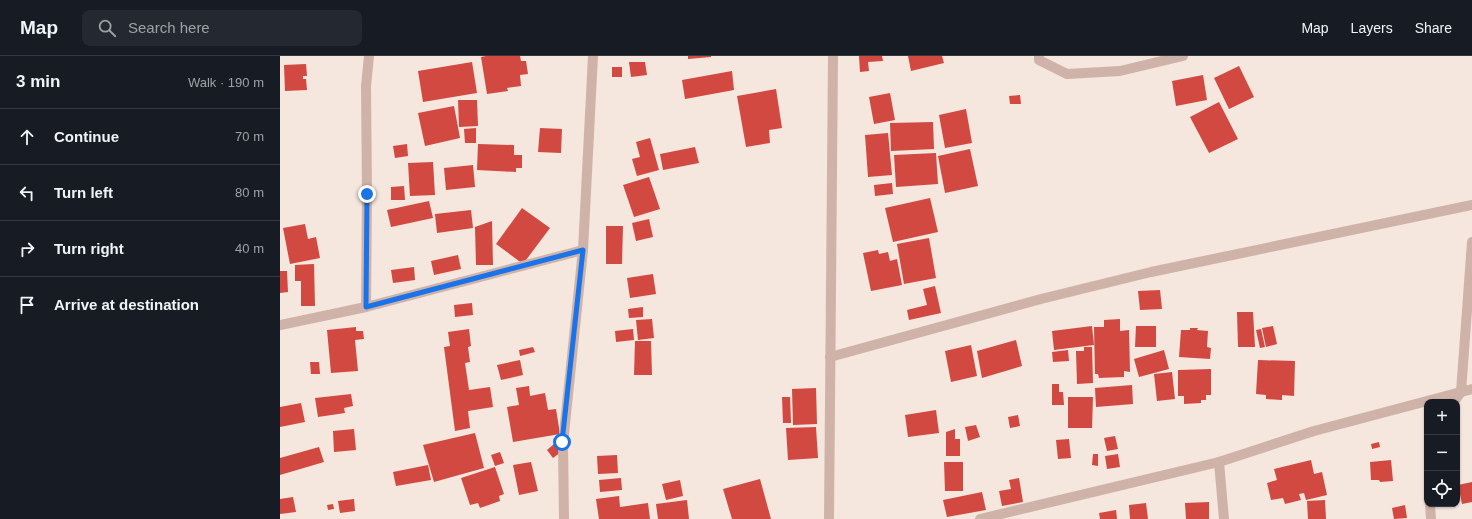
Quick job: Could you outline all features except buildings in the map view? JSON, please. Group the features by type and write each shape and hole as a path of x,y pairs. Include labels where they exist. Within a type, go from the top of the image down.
{"street":[{"path":"366,307 366,86 369,56"},
{"path":"564,519 562,442 583,250 593,56"},
{"path":"829,519 833,56"},
{"path":"1039,56 1039,60 1067,74 1120,71 1183,56"},
{"path":"830,357 1041,299 1151,272 1472,205"},
{"path":"1456,399 1461,392 1472,242"},
{"path":"280,325 366,307 583,250"},
{"path":"980,519 1219,462 1314,431 1472,389"},
{"path":"1219,462 1224,519"},
{"path":"1430,507 1431,519"}],"route":[{"path":"367,194 366,307 583,250 562,442"}]}
